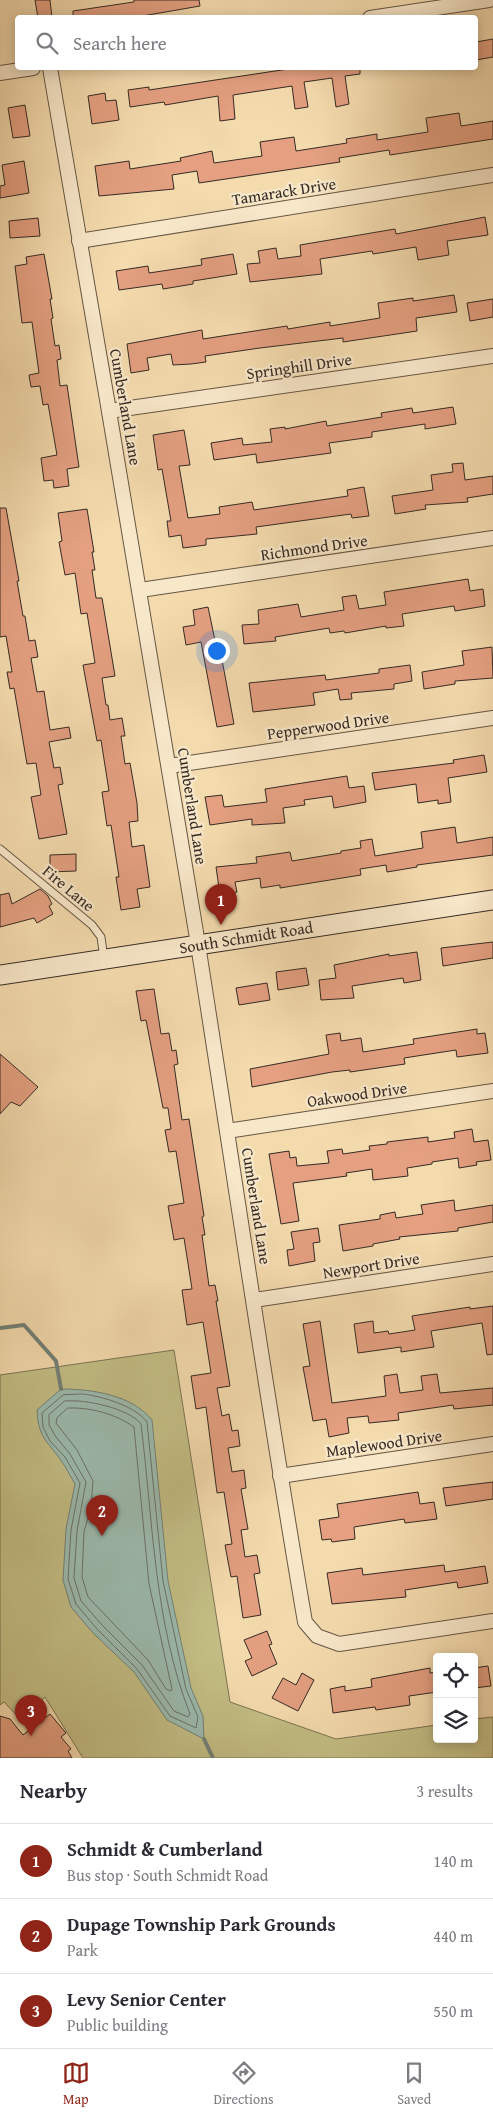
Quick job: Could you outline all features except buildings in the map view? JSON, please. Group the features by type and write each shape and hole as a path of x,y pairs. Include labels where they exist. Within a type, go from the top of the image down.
{"street":[{"path":"390,15 488,0"},
{"path":"0,73 20,70"},
{"name":"Cumberland Lane","path":"50,70 140,590 198,944 280,1476 305,1622 317,1636 339,1644 493,1621"},
{"name":"Tamarack Drive","path":"80,241 493,175"},
{"name":"Springhill Drive","path":"109,411 493,356"},
{"name":"Richmond Drive","path":"140,590 493,538"},
{"name":"Pepperwood Drive","path":"168,766 493,718"},
{"name":"South Schmidt Road","path":"0,975 493,900"},
{"name":"Oakwood Drive","path":"227,1131 493,1091"},
{"name":"Newport Drive","path":"254,1300 493,1264"},
{"name":"Maplewood Drive","path":"280,1476 493,1444"}],"lane":[{"name":"Fire Lane","path":"0,849 92,925 101,937 104,959"}],"shaded area":[{"path":"174,1350 230,1702 336,1739 433,1726 433,1743 478,1743 478,1719 493,1717 493,1758 83,1758 45,1697 22,1721 4,1702 0,1705 0,1375"}],"water":[{"path":"61,1389 98,1392 123,1399 144,1411 152,1420 168,1581 191,1688 203,1716 204,1739 167,1720 134,1672 93,1633 71,1607 63,1580 66,1529 75,1484 41,1432 37,1410"}],"waterway":[{"path":"0,1328 24,1325 56,1361 61,1389"},
{"path":"204,1739 213,1758"}],"place":[{"name":"Schmidt & Cumberland","path":"221,925"},
{"name":"Dupage Township Park Grounds","path":"102,1536"},
{"name":"Levy Senior Center","path":"31,1736"}]}
